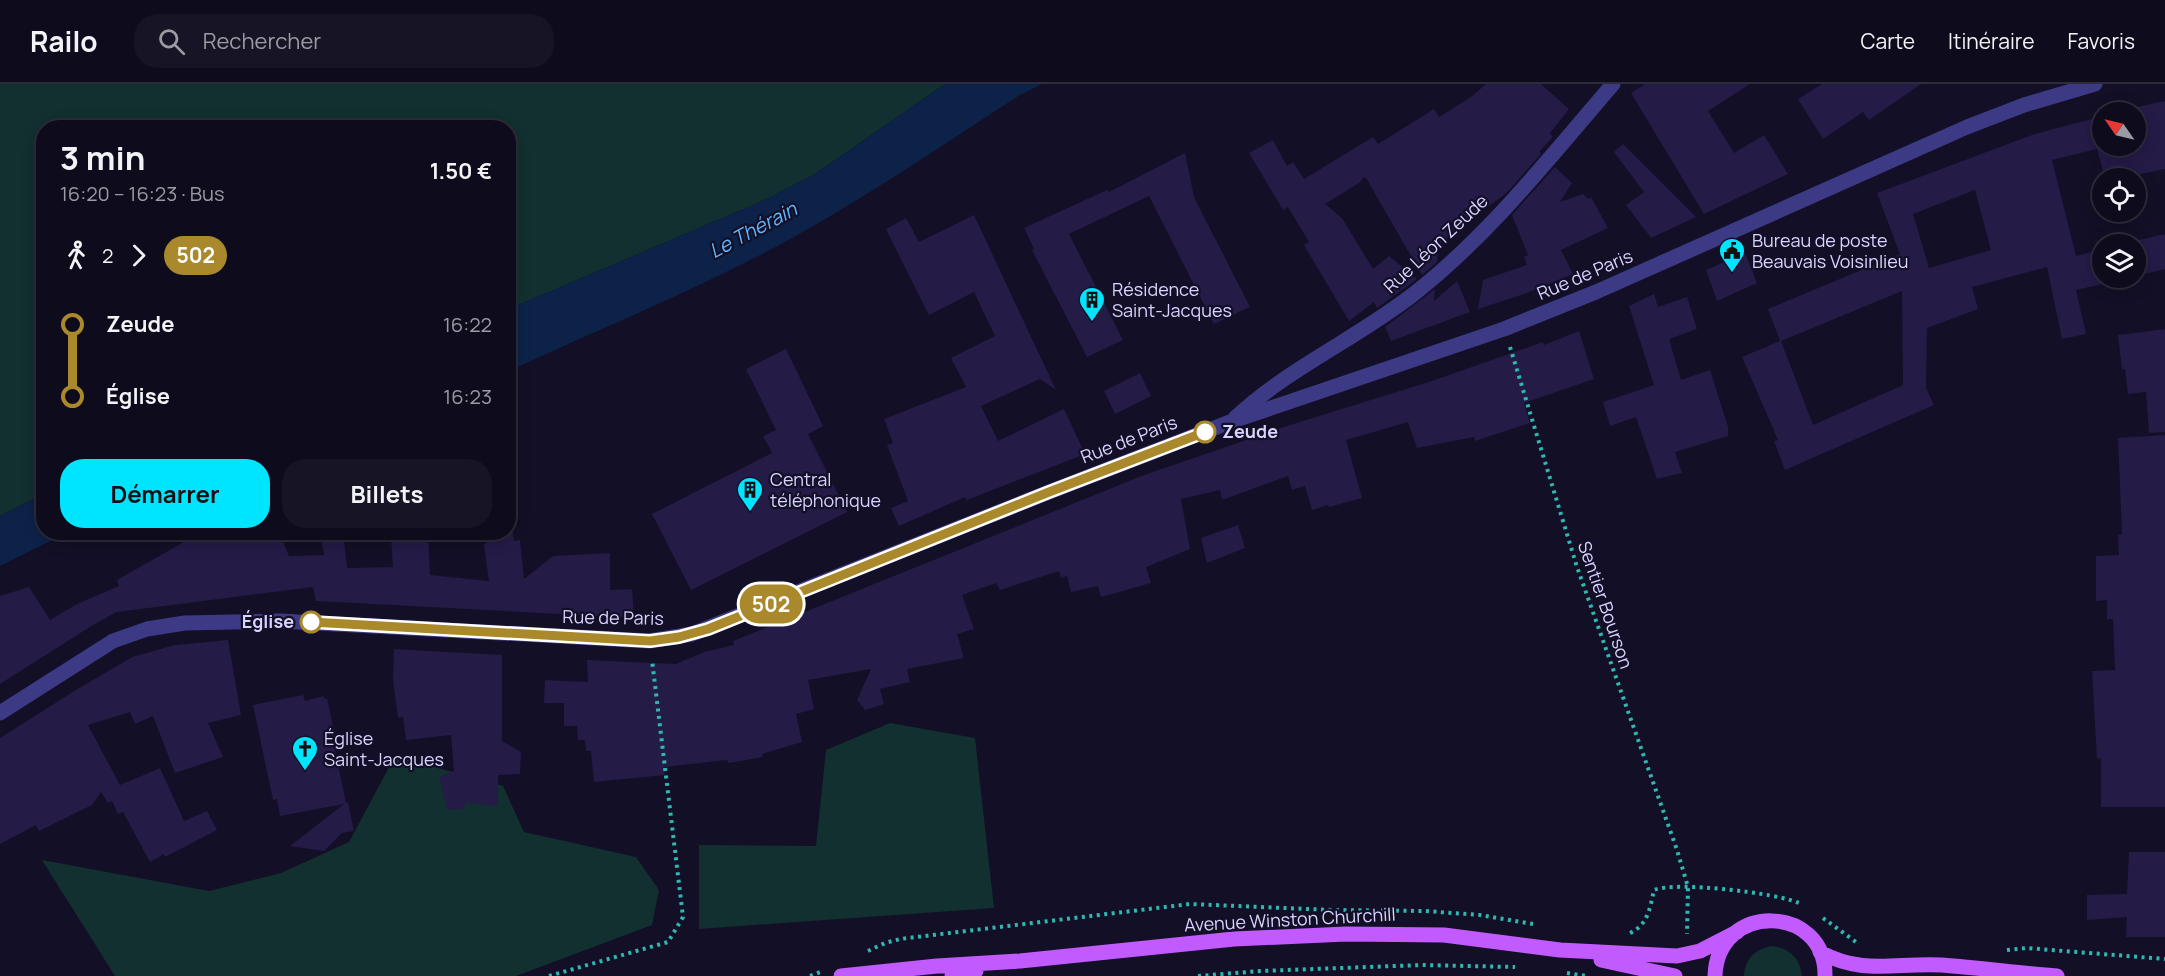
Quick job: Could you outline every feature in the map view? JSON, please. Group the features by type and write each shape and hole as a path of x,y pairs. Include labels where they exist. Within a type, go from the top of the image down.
{"main road":[{"name":"Avenue Winston Churchill","path":"841,976 937,966 1020,961 1234,939 1346,934 1444,935 1560,950 1659,956 1689,955 1708,948 1758,921 1781,921 1803,930 1820,952"},
{"path":"1715,976 1722,950 1737,932"},
{"name":"Avenue Winston Churchill","path":"1560,950 1675,976"},
{"path":"1820,952 1837,961 1864,968 1941,965 2058,976"},
{"path":"1820,952 1825,976"},
{"name":"Avenue Winston Churchill","path":"951,976 1020,961"},
{"path":"1947,976 1996,971"}],"street":[{"name":"Rue Léon Zeude","path":"1230,422 1268,390 1383,317 1435,277 1498,215 1613,84"},
{"name":"Rue de Paris","path":"0,712 99,648 129,634 164,626 212,621 290,621 650,641 679,637 708,629 1230,422 1504,329 1596,292 1967,127 2024,105 2095,84"}],"path":[{"name":"Sentier Bourson","path":"1504,329 1577,567 1677,850 1688,887 1688,934"},
{"path":"549,976 668,942 683,917 650,641"},
{"path":"2026,948 2165,959"},
{"path":"1198,976 1260,971 1422,965 1516,967"},
{"path":"1563,972 1586,976"}],"green space":[{"path":"0,84 945,84 815,174 767,199 516,306 516,120 36,120 36,498 0,516"},
{"path":"890,723 975,738 994,908 699,929 699,845 816,846 826,750"},
{"path":"395,756 503,786 524,832 636,857 659,890 652,925 516,976 115,976 42,860 209,891 281,873 349,842"},
{"path":"1773,946 1790,952 1794,956 1802,976 1744,976 1749,959 1761,949"}],"water":[{"name":"Le Thérain","path":"945,84 1042,84 1020,95 911,166 801,233 692,288 516,368 516,306 767,199 815,174"},
{"path":"36,498 36,540 52,540 0,566 0,516"}],"building":[{"path":"1486,84 1541,84 1569,109 1550,133 1553,137 1539,152 1541,154 1512,187 1436,248 1437,262 1422,275 1366,178 1364,177 1359,183 1325,204 1342,218 1373,269 1389,256 1417,279 1377,308 1374,302 1349,321 1304,245 1309,242 1288,207 1283,210 1249,153 1273,140 1287,166 1293,162 1304,179 1373,137 1378,144 1434,109 1439,117 1471,97"},
{"path":"1645,84 1750,84 1708,111 1734,153 1764,135 1788,174 1704,214 1631,93"},
{"path":"1822,84 1921,84 1869,120 1863,112 1823,139 1798,99"},
{"path":"2165,101 2165,169 2146,173 2146,168 2102,168 2099,156 2146,156 2146,105"},
{"path":"2092,119 2092,150 2052,160 2076,256 2092,252 2092,286 2076,290 2086,334 2062,339 2047,267 1972,287 1978,309 1927,328 1926,388 1934,405 1785,470 1774,441 1778,440 1742,357 1780,341 1768,309 1900,254 1877,193 2035,134","holes":["1975,190 1991,250 1929,268 1913,214","1902,291 1903,385 1813,425 1781,341"]},
{"path":"1623,144 1696,217 1651,238 1626,205 1644,192 1614,152"},
{"path":"1185,153 1194,197 1250,307 1214,324 1149,196 1069,234 1123,340 1087,357 1032,250 1034,249 1024,228 1107,190 1109,192"},
{"path":"1555,167 1572,183 1560,202 1583,194 1588,199 1591,197 1608,228 1561,250 1573,274 1524,294 1478,309 1483,280 1527,265 1524,257 1528,255 1512,215"},
{"path":"974,215 1056,390 1040,379 981,406 998,441 1064,409 1085,454 967,500 965,497 899,526 891,508 908,501 887,445 893,443 884,419 966,387 951,358 995,336 974,292 929,315 886,229 906,218 919,242"},
{"path":"2165,234 2165,269 2146,274 2146,238"},
{"path":"1745,253 1757,283 1717,301 1706,270"},
{"path":"1457,281 1470,312 1391,341 1385,327 1435,289 1434,301"},
{"path":"1654,294 1658,307 1687,297 1697,329 1669,339 1681,380 1710,370 1728,427 1728,436 1675,452 1682,473 1657,479 1636,417 1610,426 1603,402 1654,385 1629,306"},
{"path":"2165,329 2165,432 2149,433 2146,392 2128,394 2118,335"},
{"path":"1579,331 1594,379 1524,403 1530,423 1475,441 1474,437 1417,448 1408,422 1346,440 1362,498 1329,507 1328,505 1312,510 1305,486 1292,490 1288,476 1222,500 1220,490 1181,499 1190,549 1146,567 1151,583 1101,597 1098,586 1071,592 1067,576 1061,578 1059,571 1000,590 996,583 962,595 974,629 957,634 964,658 907,669 910,682 880,689 884,704 865,710 857,700 871,669 808,680 814,709 796,714 802,742 762,754 763,757 729,763 727,760 664,767 665,775 594,782 591,751 586,751 585,740 578,740 577,726 564,726 564,703 544,703 545,680 588,682 587,660 676,664 704,652 734,645 733,641 1144,475 1290,425 1432,381 1543,342 1544,345"},
{"name":"Central téléphonique","path":"786,349 823,426 808,434 847,512 691,590 652,514 772,453 763,436 776,430 746,369"},
{"path":"1140,373 1151,396 1115,414 1104,391"},
{"path":"2165,435 2165,807 2101,807 2101,758 2097,759 2092,671 2115,670 2113,619 2107,619 2107,600 2096,601 2096,556 2119,555 2118,535 2122,534 2118,438"},
{"path":"1238,525 1245,548 1207,563 1201,538"},
{"path":"181,540 282,540 289,556 324,555 321,540 344,540 347,568 393,567 391,540 428,540 430,575 489,581 484,545 489,540 520,540 524,579 553,556 610,553 610,590 632,589 634,618 316,601 313,587 117,612 0,684 0,596 29,587 50,620 77,604 119,586 117,580 182,543"},
{"path":"228,640 241,715 208,723 223,757 175,773 153,716 135,724 130,712 88,725 120,785 160,768 184,821 207,811 217,830 165,857 164,854 150,862 123,812 118,814 112,801 108,803 101,792 92,805 39,831 36,825 0,844 0,738 132,657 175,645"},
{"path":"394,649 502,655 502,741 521,752 520,774 498,775 498,806 465,803 465,809 447,810 439,777 454,771 451,735 406,740 403,717 398,718 393,680"},
{"name":"Église Saint-Jacques","path":"303,695 305,701 324,696 324,699 327,698 338,750 335,750 354,831 342,833 324,851 290,846 344,804 280,816 277,799 273,800 253,705"},
{"path":"2129,852 2165,852 2165,937 2126,937 2127,917 2087,920 2087,895 2127,894"}],"bus line":[{"name":"502","path":"311,622 650,641 666,640 708,629 1205,432"}],"place":[{"name":"Bureau de poste Beauvais Voisinlieu","path":"1732,274"},
{"name":"Résidence Saint-Jacques","path":"1092,323"},
{"name":"Zeude","path":"1205,432"},
{"name":"Central téléphonique","path":"750,513"},
{"name":"Église","path":"311,622"},
{"name":"Église Saint-Jacques","path":"305,772"}]}
